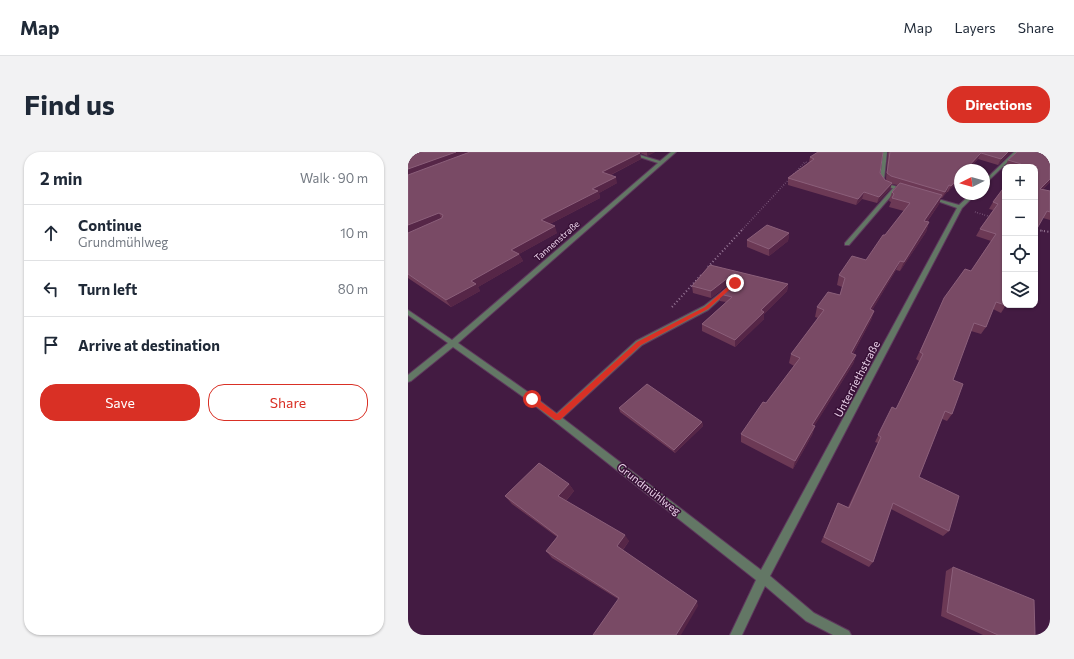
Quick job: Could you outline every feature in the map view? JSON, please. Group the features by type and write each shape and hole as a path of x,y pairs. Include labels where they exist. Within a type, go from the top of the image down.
{"street":[{"path":"626,152 661,163"},
{"name":"Tannenstraße","path":"408,379 452,344 674,152"},
{"path":"885,152 882,180 886,185 911,192"},
{"path":"990,178 1016,152"},
{"path":"847,244 896,188"},
{"path":"925,197 960,207"},
{"name":"Unterriethstraße","path":"736,635 763,578 960,207 968,200"},
{"path":"557,418 639,343 706,308 735,283"},
{"name":"Grundmühlweg","path":"408,312 532,399 763,578 810,617 845,635"}],"path":[{"path":"671,308 805,162 812,164"},
{"path":"960,207 998,219"},
{"path":"1038,230 1050,232"}],"building":[{"path":"408,152 456,152 408,169"},
{"path":"470,152 640,153 602,172 616,177 592,189 598,191 541,220 555,226 511,250 519,254 471,281 476,284 446,300 408,274 408,233 442,218 443,215 439,213 408,225 408,175"},
{"path":"818,152 883,152 880,173 885,180 892,183 879,197 864,192 858,199 788,178 814,159 810,157"},
{"path":"890,152 1008,152 1001,159 981,153 971,164 954,164 954,183 951,186 949,185 945,192 891,176 887,173"},
{"path":"1017,152 1050,152 1050,179 1040,189 1050,191 1050,212 1047,211 1038,227 1038,164 1021,164 1008,160"},
{"path":"900,183 942,195 924,221 929,222 904,262 900,261 870,309 874,311 851,353 856,355 812,425 815,426 795,461 741,434 763,402 766,403 800,358 791,354 824,310 817,307 828,292 840,295 845,278 839,275 852,256 866,260 883,235 885,235 910,203 892,198 894,194 892,192"},
{"path":"1002,190 1002,304 996,302 986,327 974,323 953,380 963,384 952,414 945,411 919,477 959,496 949,531 893,503 873,562 824,537 838,503 849,508 881,437 878,435 892,407 896,409 923,354 920,352 944,298 965,269 971,271 996,234 980,229 998,204 993,202"},
{"path":"767,225 789,233 769,249 747,240"},
{"path":"710,265 788,284 761,310 764,312 735,340 702,324 732,297 720,294 740,276 734,273 711,291 692,286"},
{"path":"647,384 702,422 674,450 619,408"},
{"path":"539,463 569,484 558,496 625,535 617,546 697,601 676,635 593,635 619,598 546,551 558,536 505,496"},
{"path":"953,567 1034,600 1035,635 998,635 947,612"}],"route":[{"path":"532,399 557,418 639,343 706,308 735,283"}]}
